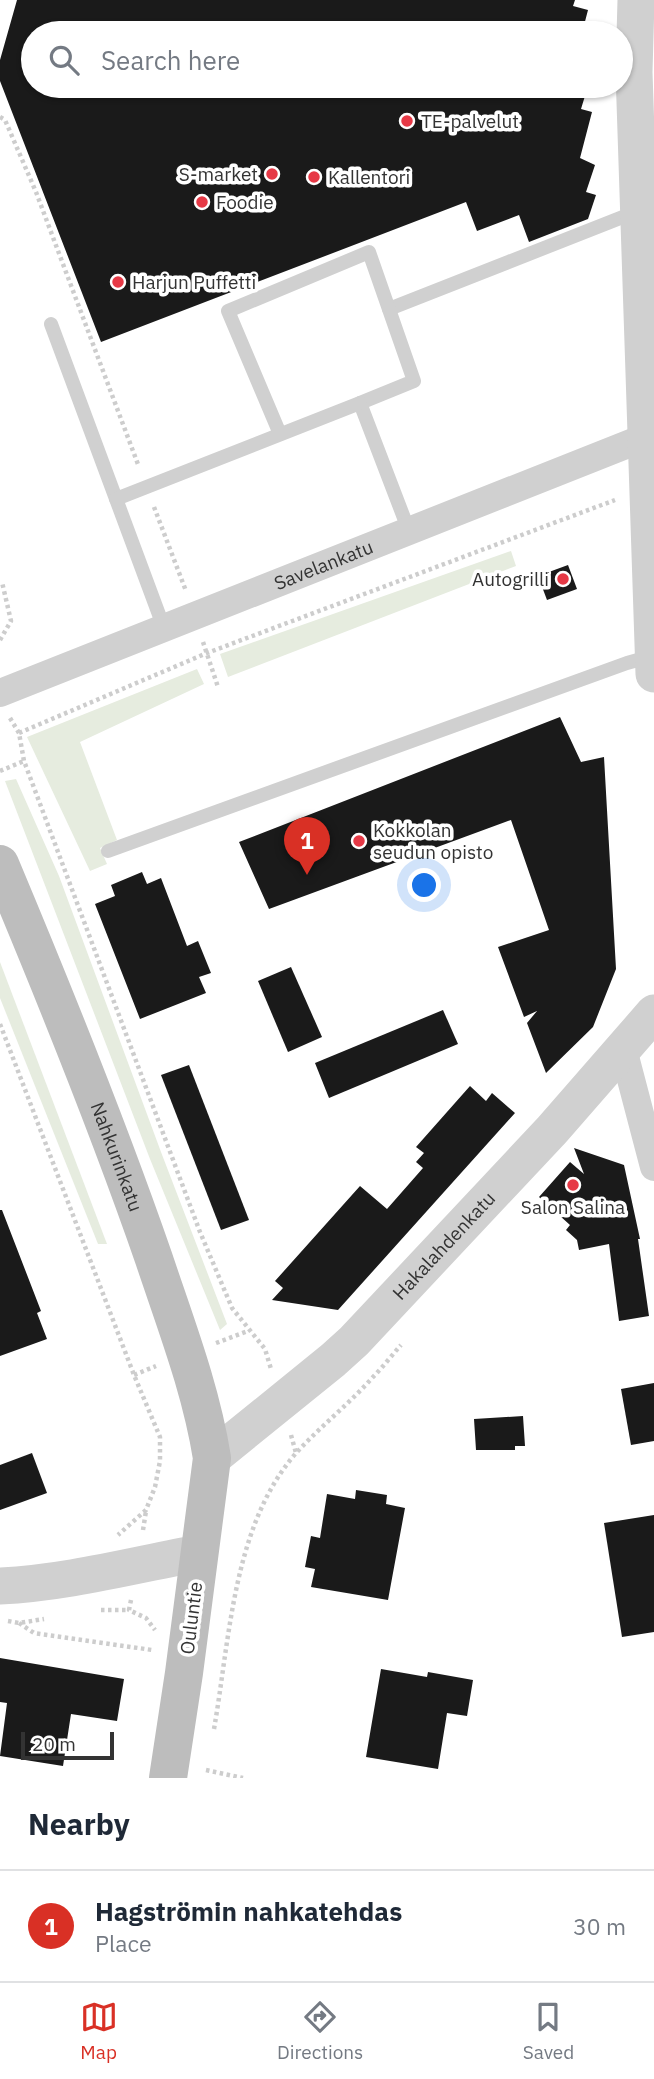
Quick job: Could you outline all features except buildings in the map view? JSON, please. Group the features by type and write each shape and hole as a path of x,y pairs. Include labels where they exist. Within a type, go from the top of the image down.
{"main road":[{"name":"Nahkurinkatu","path":"0,864 9,911 125,1174 187,1354 207,1426 212,1458"},
{"name":"Ouluntie","path":"168,1778 212,1458"}],"street":[{"path":"636,0 634,72 654,674"},
{"name":"Savelankatu","path":"3,703 164,628 646,436"},
{"name":"Hakalahdenkatu","path":"212,1458 354,1341 552,1130 654,1013"},
{"path":"623,1049 654,1167"},
{"path":"0,1586 23,1585 127,1550 199,1553"}],"lane":[{"path":"389,309 638,211"},
{"path":"116,499 360,403 414,381 369,253 228,311 281,434"},
{"path":"51,324 164,628"},
{"path":"360,403 409,531"},
{"path":"108,851 627,663 653,656"}],"path":[{"path":"0,117 5,120 39,191 185,588"},
{"path":"19,733 207,653 611,501"},
{"path":"0,640 10,621 2,582"},
{"path":"207,653 218,687"},
{"path":"3,703 19,733 24,761 200,1232 232,1308 265,1349 281,1402"},
{"path":"0,771 24,761"},
{"path":"0,1024 160,1437 160,1461 155,1487 127,1550 129,1610 146,1618 155,1628 156,1650 34,1633 19,1623"},
{"path":"213,1730 238,1579 257,1518 274,1484 296,1453 373,1377 407,1337"},
{"path":"127,1550 146,1510"},
{"path":"205,1778 208,1757"},
{"path":"206,1770 243,1778"}],"shaded area":[{"path":"511,551 516,566 228,677 220,654"},
{"path":"197,669 204,684 80,742 117,840 100,848 107,864 90,871 27,737"},
{"path":"16,779 59,876 227,1324 220,1330 150,1159 5,781"},
{"path":"0,962 107,1244 98,1244 0,998"}],"place":[{"name":"TE-palvelut","path":"407,121"},
{"name":"S-market","path":"272,174"},
{"name":"Kallentori","path":"314,177"},
{"name":"Foodie","path":"202,202"},
{"name":"Harjun Puffetti","path":"118,282"},
{"name":"Autogrilli","path":"563,579"},
{"name":"Kokkolan seudun opisto","path":"359,841"},
{"name":"Hagströmin nahkatehdas","path":"307,875"},
{"name":"Salon Salina","path":"573,1185"}]}
